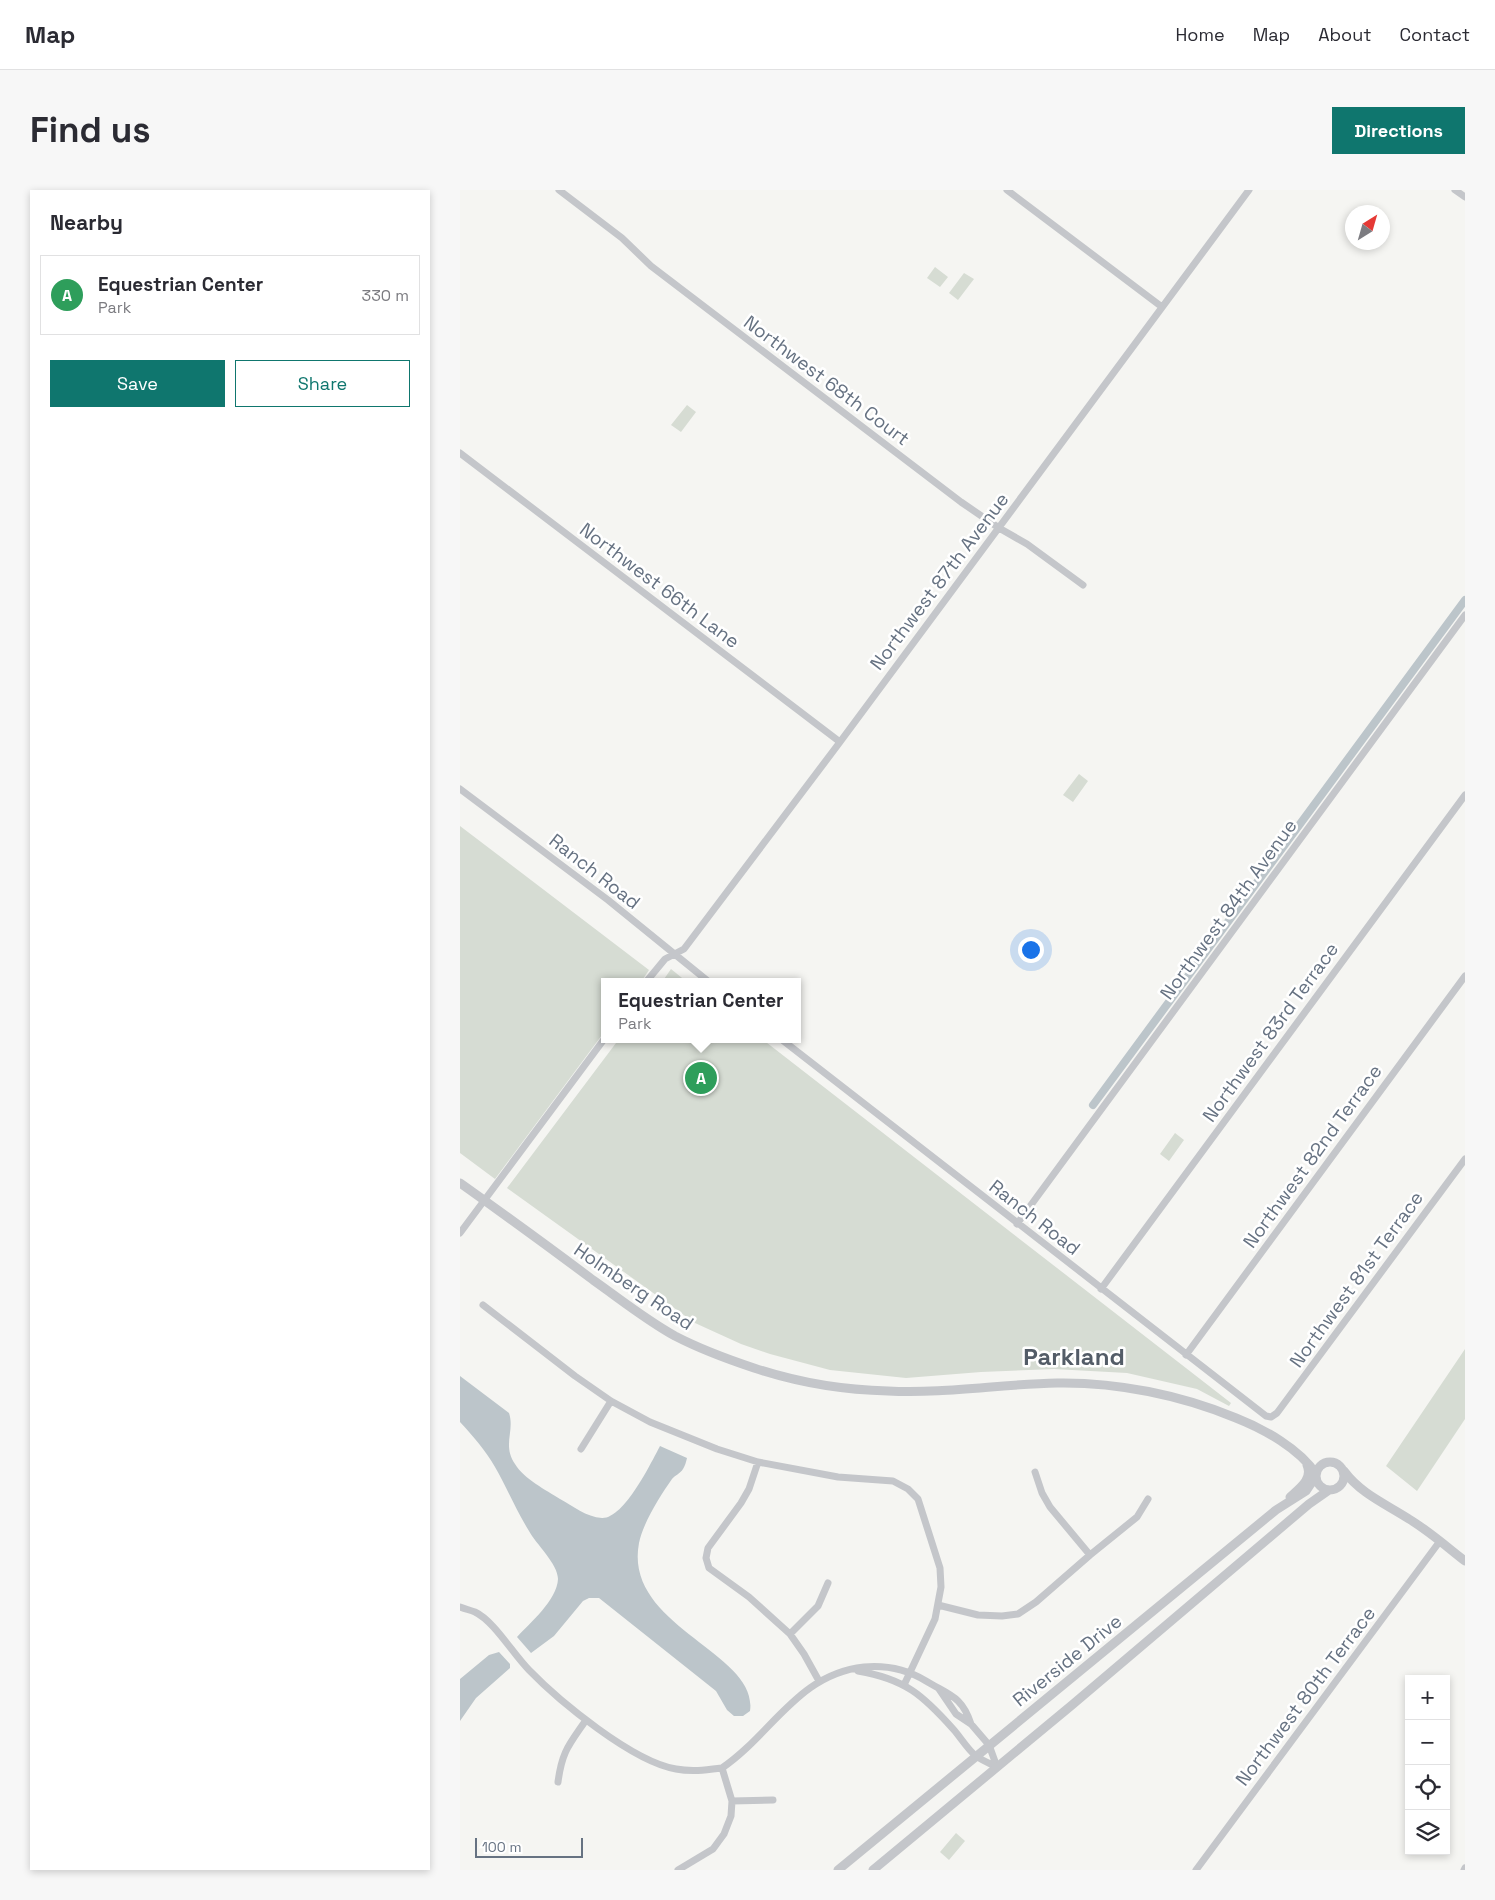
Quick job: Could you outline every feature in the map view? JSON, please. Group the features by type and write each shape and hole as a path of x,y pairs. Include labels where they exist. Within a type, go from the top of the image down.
{"street":[{"name":"Northwest 68th Court","path":"559,190 622,238 651,266 950,494 999,528 1027,544 1083,586"},
{"path":"1007,190 1162,307"},
{"name":"Northwest 87th Avenue","path":"649,978 664,959 684,949 840,742 1249,190"},
{"path":"1455,190 1465,197"},
{"name":"Northwest 66th Lane","path":"460,453 840,742"},
{"name":"Northwest 84th Avenue","path":"1017,1224 1465,614"},
{"name":"Ranch Road","path":"460,789 608,900 704,978"},
{"name":"Northwest 83rd Terrace","path":"1101,1289 1465,795"},
{"name":"Northwest 82nd Terrace","path":"1186,1355 1465,976"},
{"path":"460,1233 601,1043"},
{"name":"Ranch Road","path":"786,1043 1261,1414 1270,1417"},
{"name":"Northwest 81st Terrace","path":"1270,1417 1277,1413 1465,1159"},
{"name":"Holmberg Road","path":"460,1183 641,1314 675,1336 755,1368 803,1381 886,1391 922,1392 1060,1383 1124,1388 1172,1397 1231,1416 1255,1426 1302,1456 1328,1462"},
{"path":"484,1305 575,1376 611,1401 650,1422 717,1449 758,1462 838,1477 893,1481 908,1489 918,1499 940,1568 941,1587 935,1618 904,1684"},
{"path":"582,1449 611,1401"},
{"path":"1276,1510 1307,1480 1309,1470 1302,1456"},
{"name":"Holmberg Road","path":"1302,1456 1316,1475"},
{"path":"758,1462 749,1489 708,1548 706,1558 709,1568 749,1597 790,1634 804,1654 819,1682"},
{"path":"1367,1494 1333,1489 1319,1484 1316,1475 1319,1467 1328,1462 1338,1464 1352,1482 1367,1494 1408,1518 1465,1561"},
{"path":"1333,1489 1343,1483 1344,1471"},
{"path":"1036,1472 1042,1493 1050,1507 1090,1555"},
{"name":"Riverside Drive","path":"838,1870 1276,1510 1306,1491 1316,1475"},
{"name":"Riverside Drive","path":"873,1870 1309,1504 1333,1489"},
{"path":"938,1605 978,1616 1018,1614 1036,1602 1137,1517 1148,1499"},
{"name":"Northwest 80th Terrace","path":"1196,1870 1440,1541"},
{"path":"790,1634 818,1606 828,1584"},
{"path":"460,1607 474,1612 485,1619 528,1670 586,1720 628,1748 650,1760 674,1769 696,1771 722,1768 739,1757 806,1690 847,1669 874,1666 910,1673 952,1695 967,1712 971,1724"},
{"path":"847,1669 876,1674 904,1684 936,1711 975,1756 997,1767"},
{"path":"939,1689 956,1714 971,1724 989,1745 997,1767"},
{"path":"936,1711 947,1701"},
{"path":"558,1782 560,1762 564,1751 586,1720"},
{"path":"678,1870 713,1849 724,1834 731,1816 732,1800 722,1768"},
{"path":"732,1800 773,1800"}],"shaded area":[{"path":"935,267 948,277 940,287 927,278"},
{"path":"964,273 974,279 958,300 949,293"},
{"path":"687,405 696,412 681,432 671,425"},
{"path":"1079,774 1088,781 1073,802 1063,795"},
{"path":"460,826 649,970 644,978 601,978 601,1036 495,1179 460,1153"},
{"path":"671,969 682,978 665,978"},
{"path":"616,1043 767,1043 1231,1403 1229,1406 1197,1389 1127,1373 1054,1369 906,1378 830,1370 770,1354 741,1344 695,1323 507,1188"},
{"path":"1175,1133 1184,1140 1169,1161 1160,1154"},
{"path":"1465,1349 1465,1419 1417,1491 1386,1466"},
{"path":"460,1376 509,1413 511,1426 509,1451 519,1469 542,1488 591,1516 602,1518 610,1516 619,1510 636,1489 660,1446 687,1458 683,1469 667,1486 644,1527 639,1543 640,1572 651,1596 669,1618 715,1654 734,1672 747,1690 750,1711 743,1716 734,1716 727,1710 716,1691 599,1598 589,1598 583,1601 554,1636 531,1653 517,1637 542,1611 553,1595 558,1579 557,1573 551,1561 524,1523 491,1461 460,1422"},
{"path":"499,1652 510,1664 510,1668 476,1698 460,1721 460,1679 489,1655"},
{"path":"956,1833 965,1841 949,1860 940,1852"}],"waterway":[{"path":"1093,1105 1465,600"}],"place":[{"name":"Equestrian Center","path":"701,1078"}],"district":[{"name":"Parkland","path":"1074,1357"}]}
